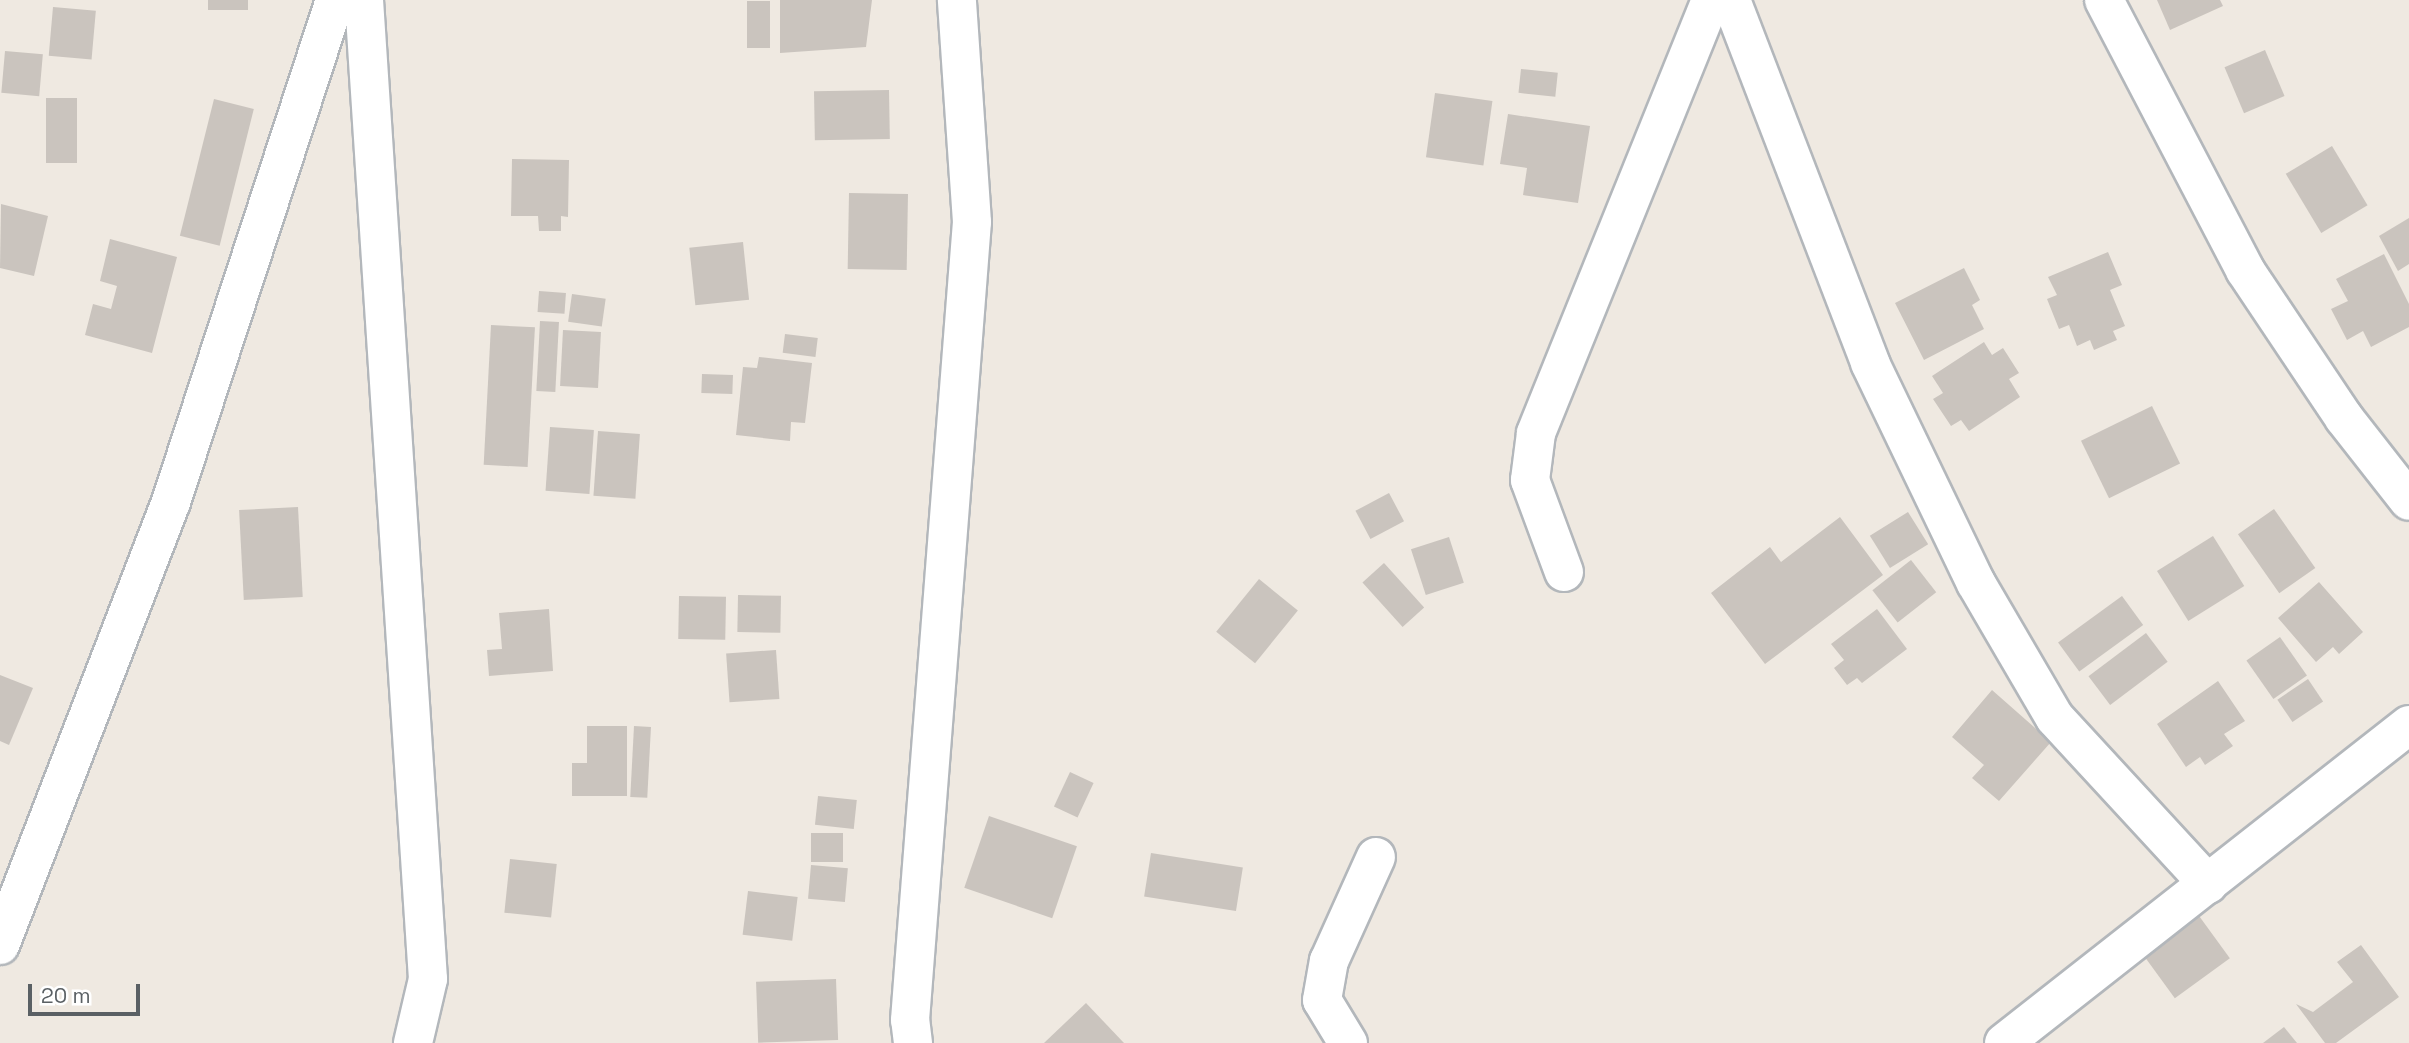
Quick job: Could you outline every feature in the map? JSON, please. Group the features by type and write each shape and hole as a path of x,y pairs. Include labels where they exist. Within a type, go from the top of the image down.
{"street":[{"path":"0,945 171,502 335,0"},
{"path":"364,0 428,979 441,1043"},
{"path":"913,1043 910,1020 972,222 957,0"},
{"path":"1564,572 1530,480 1536,433 1711,0"},
{"path":"1731,0 1870,363 1976,583 2055,718 2208,884"},
{"path":"2104,0 2245,270 2344,418 2409,501"},
{"path":"2005,1043 2409,725"},
{"path":"1348,1043 1322,1000 1329,961 1376,857"},
{"path":"413,1043 428,979"}],"building":[{"path":"208,0 248,0 248,10 208,10"},
{"path":"780,0 872,0 866,47 780,53"},
{"path":"2157,0 2220,0 2223,6 2170,30"},
{"path":"747,1 770,1 770,48 747,48"},
{"path":"53,7 96,11 92,60 49,56"},
{"path":"2265,50 2285,96 2244,113 2224,67"},
{"path":"5,51 43,54 39,96 1,93"},
{"path":"1521,69 1558,73 1555,97 1518,93"},
{"path":"889,90 890,139 815,140 814,91"},
{"path":"1435,93 1492,101 1483,165 1426,157"},
{"path":"46,98 77,98 77,163 46,163"},
{"path":"214,99 254,109 220,246 180,236"},
{"path":"1508,114 1590,126 1578,203 1523,195 1527,168 1500,164"},
{"path":"2332,146 2368,205 2321,233 2286,174"},
{"path":"512,159 569,160 568,217 561,216 561,231 539,231 538,216 511,216"},
{"path":"849,193 908,194 907,270 848,269"},
{"path":"1,204 48,216 34,276 0,268"},
{"path":"2409,218 2409,264 2398,271 2379,236"},
{"path":"110,239 177,257 152,353 85,335 93,304 111,309 117,286 100,281"},
{"path":"743,242 749,300 695,305 689,248"},
{"path":"2108,252 2122,285 2110,290 2125,326 2113,331 2117,340 2094,350 2090,340 2077,346 2069,325 2059,329 2047,299 2057,295 2048,277"},
{"path":"2384,254 2409,304 2409,327 2371,347 2363,331 2347,340 2331,309 2348,301 2336,279"},
{"path":"1964,268 1980,300 1972,305 1984,329 1924,360 1895,303"},
{"path":"539,291 566,293 564,314 538,312"},
{"path":"572,294 606,299 602,326 568,322"},
{"path":"540,321 559,322 555,392 536,391"},
{"path":"491,325 535,327 528,467 484,465"},
{"path":"563,330 601,332 598,388 560,386"},
{"path":"785,334 818,338 815,357 783,353"},
{"path":"1984,342 1992,355 2003,348 2019,373 2009,379 2020,397 1969,431 1961,420 1951,426 1933,399 1943,393 1932,376"},
{"path":"759,357 812,363 805,423 791,422 790,441 736,435 743,367 757,368"},
{"path":"702,374 733,375 732,394 701,393"},
{"path":"2152,406 2180,464 2109,498 2081,441"},
{"path":"550,427 594,430 589,494 546,491"},
{"path":"598,431 640,434 635,499 593,496"},
{"path":"1389,493 1404,521 1370,539 1355,511"},
{"path":"298,507 303,597 244,600 239,510"},
{"path":"2274,509 2315,568 2279,593 2238,534"},
{"path":"1908,512 1928,544 1890,568 1870,536"},
{"path":"1840,517 1883,575 1765,664 1711,593 1770,547 1781,562"},
{"path":"2213,536 2244,586 2188,621 2157,571"},
{"path":"1449,537 1464,583 1426,595 1411,549"},
{"path":"1911,560 1936,592 1898,622 1872,590"},
{"path":"1384,563 1424,608 1403,627 1362,582"},
{"path":"1259,579 1298,610 1255,663 1216,632"},
{"path":"2319,582 2363,632 2339,654 2333,647 2316,662 2278,618"},
{"path":"738,595 781,596 780,633 737,632"},
{"path":"679,596 726,597 725,640 678,639"},
{"path":"2122,596 2143,625 2079,672 2058,642"},
{"path":"549,609 553,671 489,676 487,650 502,649 499,613"},
{"path":"1877,609 1907,649 1862,683 1857,678 1847,685 1834,668 1844,660 1831,644"},
{"path":"2146,633 2168,662 2110,705 2088,676"},
{"path":"2280,637 2307,676 2273,699 2246,661"},
{"path":"776,650 779,699 730,702 726,653"},
{"path":"0,675 33,688 9,745 0,741"},
{"path":"2308,679 2323,701 2292,722 2277,700"},
{"path":"2218,681 2245,721 2224,734 2233,746 2205,765 2200,757 2186,767 2157,724"},
{"path":"1992,690 2051,742 1999,801 1972,778 1984,765 1952,737"},
{"path":"587,726 627,726 627,796 572,796 572,763 587,763"},
{"path":"634,726 651,727 647,798 630,797"},
{"path":"1070,772 1094,783 1078,817 1054,806"},
{"path":"818,796 857,800 854,829 815,825"},
{"path":"989,816 1077,846 1052,918 964,888"},
{"path":"811,833 843,833 843,862 811,862"},
{"path":"1151,853 1243,868 1236,911 1144,896"},
{"path":"510,859 557,864 551,918 504,913"},
{"path":"811,865 848,868 845,902 808,899"},
{"path":"748,891 798,897 792,941 743,935"},
{"path":"2194,909 2230,958 2175,998 2139,949"},
{"path":"2361,945 2399,997 2336,1043 2325,1043 2296,1004 2313,1012 2353,982 2337,962"},
{"path":"836,979 838,1040 758,1043 756,982"},
{"path":"1086,1003 1124,1043 1044,1043"},
{"path":"2284,1027 2297,1043 2263,1043"}]}
